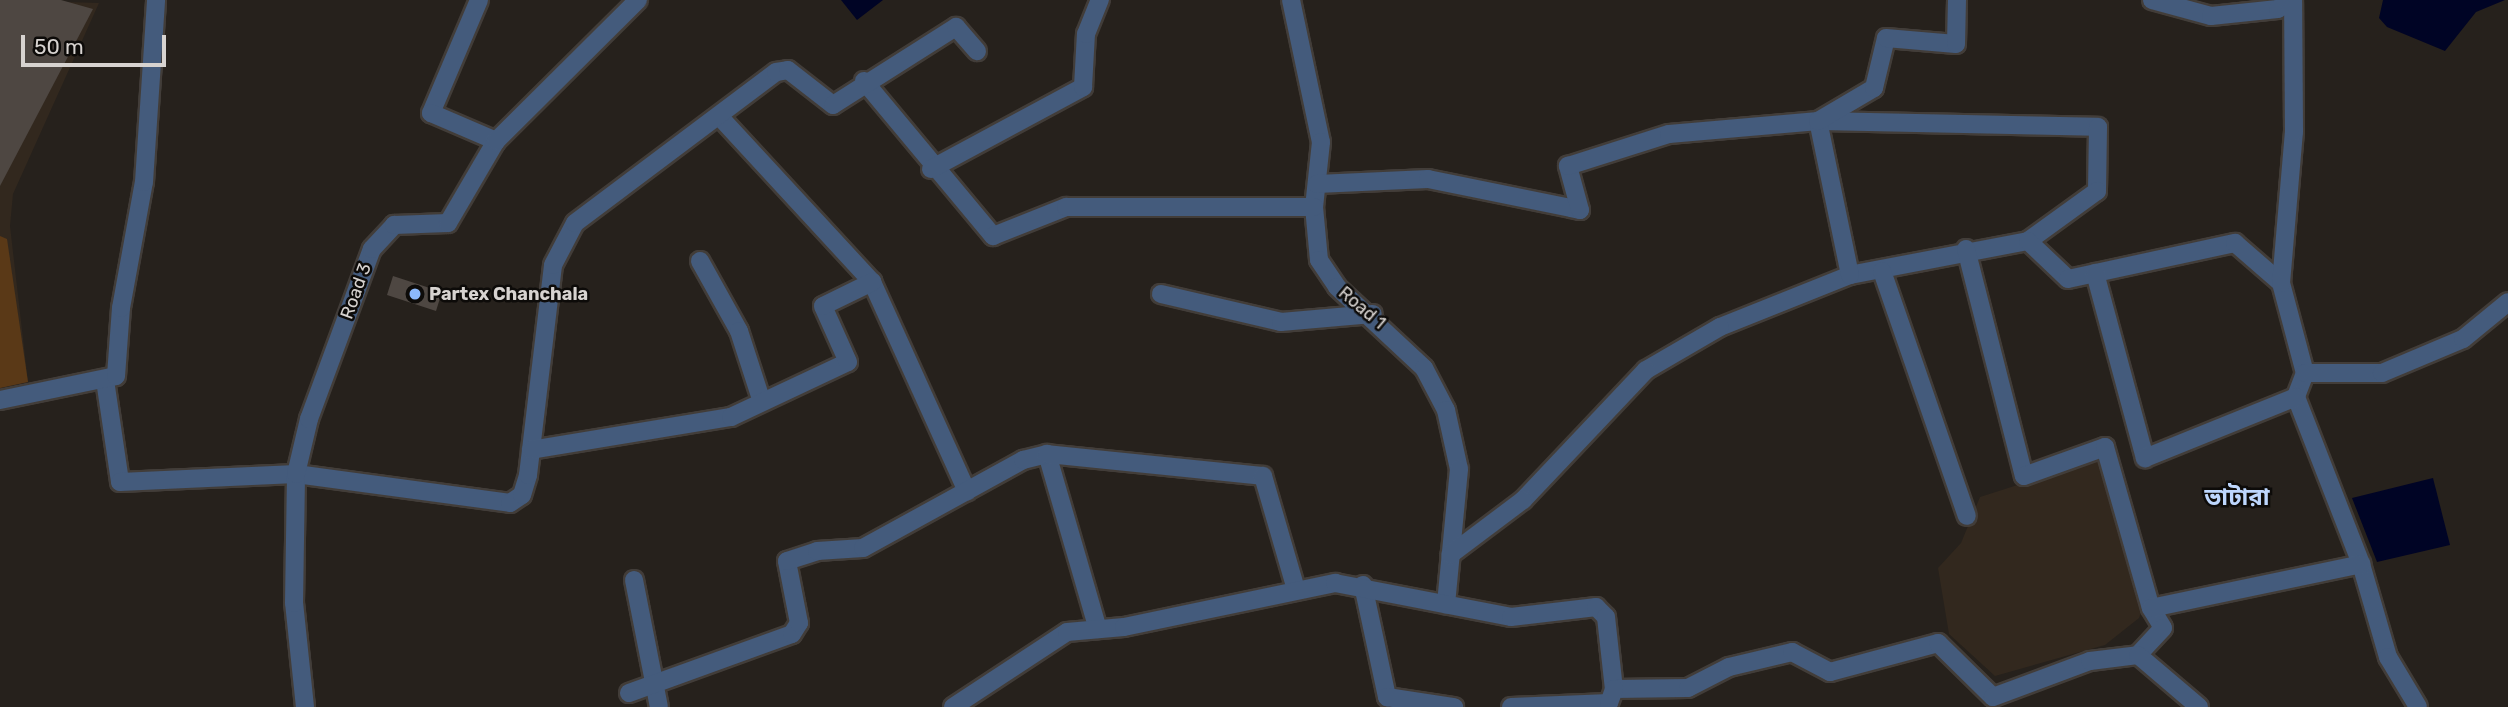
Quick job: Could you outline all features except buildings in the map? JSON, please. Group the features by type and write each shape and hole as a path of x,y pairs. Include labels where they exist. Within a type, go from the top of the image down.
{"street":[{"path":"0,400 116,376 121,308 144,182 156,0"},
{"path":"479,0 431,113 496,141"},
{"name":"Road 3","path":"306,707 294,603 296,474 309,419 372,249 394,225 449,223 496,141 638,0"},
{"path":"931,169 1083,87 1086,34 1100,0"},
{"name":"Road 1","path":"1292,0 1321,142 1314,206 1319,260 1336,287 1373,314 1424,368 1446,410 1459,469 1447,604"},
{"path":"1818,121 1874,88 1886,38 1956,44 1957,0"},
{"path":"2152,0 2211,16 2278,9 2292,0"},
{"path":"2292,0 2294,132 2281,284 2305,373 2296,397 2361,564 2388,657 2418,707"},
{"path":"105,380 120,482 296,474 510,503 522,495 531,450 560,242 575,223 776,72 788,70 832,105 864,81 956,26 977,51"},
{"path":"864,81 931,169 993,236 1066,207 1314,206"},
{"path":"719,116 872,282 967,491"},
{"path":"1818,121 1850,275"},
{"path":"1317,184 1428,179 1580,210 1568,166 1669,134 1818,121 2098,127 2097,191 2028,241 1965,249 1882,271 1850,275 1720,327 1646,370 1523,500 1450,555"},
{"path":"2028,241 2068,279 2235,243 2281,284"},
{"path":"1614,689 1688,688 1729,667 1792,652 1830,672 1938,642 1995,702 2090,661 2138,655 2163,628 2151,608 2105,447 2024,476 1965,249"},
{"path":"701,261 739,331 761,399"},
{"path":"1882,271 1967,516"},
{"path":"2095,273 2145,458 2296,397"},
{"path":"531,450 731,417 761,399 848,362 823,306 872,282"},
{"path":"1161,294 1281,322 1373,314"},
{"path":"2305,373 2382,373 2463,339 2508,302"},
{"path":"1047,454 1098,629"},
{"path":"629,694 650,682 792,634 799,623 787,561 817,551 863,548 967,491 1047,454 1263,476 1295,586"},
{"path":"2151,608 2361,564"},
{"path":"634,580 650,682 659,707"},
{"path":"1363,584 1387,697 1454,707"},
{"path":"953,707 975,700 1067,632 1098,629 1295,586 1363,584 1511,617 1596,607 1606,617 1614,689 1609,703 1511,707"},
{"path":"2138,655 2199,707"}],"shaded area":[{"path":"0,0 99,3 13,194 10,226 28,382 0,388"},
{"path":"0,236 7,239 28,382 0,388"},
{"path":"2102,458 2143,607 2139,618 2105,645 1995,676 1949,634 1938,568 1961,543 1980,497"}],"water":[{"path":"841,0 883,0 857,20"},
{"path":"2383,0 2505,0 2476,12 2445,51 2387,27 2379,18"},
{"path":"2433,478 2450,545 2377,562 2352,498"}],"place":[{"name":"Partex Chanchala","path":"415,294"}],"district":[{"name":"ভাটারা","path":"2237,498"}]}
